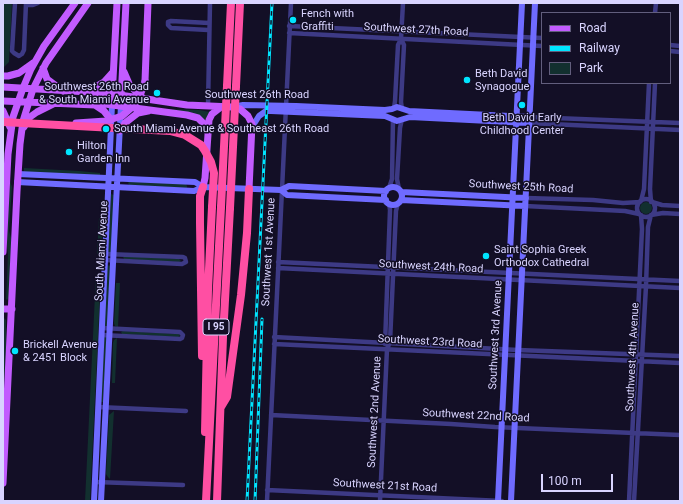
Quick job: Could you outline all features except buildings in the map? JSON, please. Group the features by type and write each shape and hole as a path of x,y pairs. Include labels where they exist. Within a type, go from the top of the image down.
{"highway":[{"name":"I 95","path":"206,501 210,447 231,3"},
{"name":"I 95","path":"218,501 227,239 230,208 240,3"},
{"path":"3,122 170,131 188,136 203,148 212,166 214,180 205,439 210,447"},
{"path":"203,187 200,196 200,223 203,397 206,405"},
{"path":"220,408 227,397 239,310 249,189"}],"main road":[{"path":"3,252 5,172 10,129 18,101 36,60 74,3"},
{"path":"3,482 12,309 16,191 22,132 33,89 43,68 88,3"},
{"name":"South Miami Avenue","path":"94,501 117,3"},
{"name":"South Miami Avenue","path":"101,501 126,3"},
{"path":"68,125 76,123 109,121 122,116 138,100 145,80 148,3"},
{"name":"Southwest 3rd Avenue","path":"498,501 522,3"},
{"name":"Southwest 3rd Avenue","path":"511,501 535,3"},
{"path":"3,76 19,73 36,60"},
{"path":"43,68 47,79 64,91"},
{"path":"87,92 104,82 114,69"},
{"path":"123,70 130,86 145,100"},
{"name":"Southwest 26th Road","path":"3,87 113,94 145,100 187,105 232,107 243,104 385,116 392,119"},
{"path":"3,101 121,105 150,111 195,117 202,122 207,131"},
{"path":"22,132 27,121 33,114 55,103"},
{"path":"95,105 104,111 111,120"},
{"path":"203,187 205,178 207,131 211,116 221,107"},
{"path":"232,107 240,109 246,113 251,120 252,127 249,189"},
{"path":"517,119 410,117 398,121 392,119 390,114 393,109 399,107 409,111 517,119 529,120"},
{"name":"Southwest 26th Road","path":"252,127 259,116 266,112 285,108 393,109"},
{"path":"402,119 404,115 403,109"},
{"path":"3,111 10,129"},
{"path":"120,132 125,123 136,114 150,111"},
{"path":"5,172 13,180 16,191"},
{"path":"18,174 195,182 203,187"},
{"path":"62,176 62,184"},
{"path":"17,182 194,191 203,187 281,190 289,186 388,189 394,187 400,190 402,196 399,201 392,204 387,201 287,195 281,190"},
{"path":"387,201 385,194 388,189"},
{"name":"Southwest 25th Road","path":"400,190 526,198"},
{"name":"Southwest 25th Road","path":"399,201 525,206"},
{"path":"3,309 12,309"}],"street":[{"path":"15,3 12,51 19,56 24,50 26,4 33,5 38,3"},
{"path":"208,106 208,30 210,3"},
{"name":"Southwest 1st Avenue","path":"267,501 291,3"},
{"path":"393,109 395,101 398,45 402,32 403,3"},
{"path":"208,30 171,28 168,25 168,22 209,23"},
{"name":"Southwest 27th Road","path":"289,26 541,38"},
{"name":"Southwest 27th Road","path":"289,33 541,46"},
{"path":"401,39 404,45 401,102 403,109"},
{"path":"649,84 644,189 637,208 640,215 646,217 663,213 680,214"},
{"path":"651,215 654,209 650,189 655,84"},
{"path":"388,189 392,180 392,119"},
{"path":"400,190 397,179 400,128 402,119"},
{"path":"529,120 653,122 680,124"},
{"path":"529,120 646,129 680,130"},
{"name":"Southwest 25th Road","path":"526,198 593,200 627,203 640,201"},
{"path":"640,201 646,200 662,205 680,206"},
{"name":"Southwest 2nd Avenue","path":"387,201 390,210 384,342 387,349"},
{"name":"Southwest 2nd Avenue","path":"380,501 387,349 390,342 396,211 399,201"},
{"name":"Southwest 25th Road","path":"525,206 626,211 640,215"},
{"name":"Southwest 4th Avenue","path":"634,501 635,353 642,227 640,215"},
{"name":"Southwest 4th Avenue","path":"629,501 642,354 648,227 651,215"},
{"path":"105,257 113,257 183,257 186,260 185,264 182,264 113,257"},
{"name":"Southwest 24th Road","path":"278,262 387,267 680,288"},
{"name":"Southwest 24th Road","path":"278,268 387,274 510,276"},
{"name":"Southwest 24th Road","path":"522,277 680,281"},
{"path":"102,328 180,332 184,335 180,339 102,335"},
{"name":"Southwest 23rd Road","path":"274,337 390,342 635,361 680,363"},
{"name":"Southwest 23rd Road","path":"274,344 387,349 506,351"},
{"name":"Southwest 23rd Road","path":"518,352 635,353 680,356"},
{"path":"98,407 186,411"},
{"name":"Southwest 22nd Road","path":"271,415 680,435"},
{"path":"95,482 183,485"},
{"name":"Southwest 21st Road","path":"267,490 502,501"}],"green space":[{"path":"3,3 12,3 9,62 3,68"},
{"path":"161,109 199,110 210,112 207,119 204,120"},
{"path":"24,168 79,171 100,173 100,175 24,172"},
{"path":"10,181 12,187 9,231 12,241 9,298 7,300 8,254 6,239"},
{"path":"130,181 186,184 187,188 129,185 128,183"},
{"path":"111,194 114,195 112,251 110,253 108,252"},
{"path":"644,202 648,202 652,208 648,214 644,214 640,210 640,206"},
{"path":"99,218 103,219 102,253 97,254"},
{"path":"123,257 179,259 181,261 124,259"},
{"path":"106,265 111,266 108,325 105,327 104,325"},
{"path":"96,274 101,275 90,501 85,501"},
{"path":"116,283 120,283 118,327 115,326 114,323"},
{"path":"4,318 6,320 6,348 3,415 3,319"},
{"path":"121,332 179,334 180,336 122,334"},
{"path":"104,336 107,337 103,402 101,402"},
{"path":"117,338 115,383 112,383 113,343"},
{"path":"114,411 110,479 106,474 109,415"}],"railway":[{"path":"247,501 272,3"},
{"path":"255,501 262,319"}],"place":[{"name":"Fench with Graffiti","path":"293,20"},
{"name":"Beth David Synagogue","path":"467,80"},
{"name":"Southwest 26th Road & South Miami Avenue","path":"157,93"},
{"name":"Beth David Early Childhood Center","path":"522,105"},
{"name":"South Miami Avenue & Southeast 26th Road","path":"106,129"},
{"name":"Hilton Garden Inn","path":"69,152"},
{"name":"Saint Sophia Greek Orthodox Cathedral","path":"486,256"},
{"name":"Brickell Avenue & 2451 Block","path":"15,351"}]}
